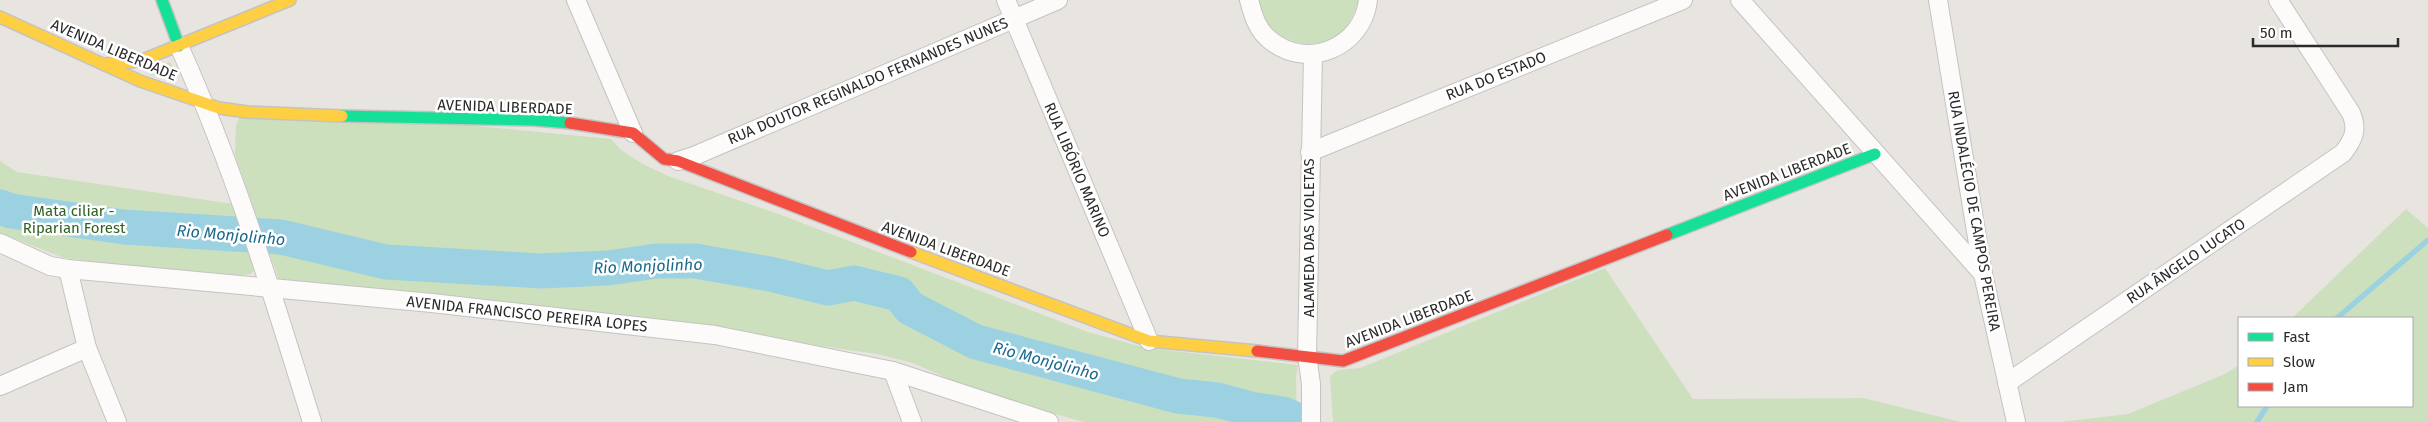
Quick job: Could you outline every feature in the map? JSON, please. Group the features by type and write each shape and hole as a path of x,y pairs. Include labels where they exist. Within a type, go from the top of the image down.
{"street":[{"path":"162,0 179,46 204,102 261,257 312,422"},
{"path":"105,64 140,60 290,0"},
{"path":"576,0 633,133"},
{"name":"RUA LIBÓRIO MARINO","path":"1006,0 1148,341"},
{"name":"RUA DOUTOR REGINALDO FERNANDES NUNES","path":"678,161 694,156 1058,0"},
{"path":"1248,0 1254,22 1269,40 1290,52 1313,55 1336,48 1355,34 1367,12 1368,0"},
{"name":"RUA DO ESTADO","path":"1310,152 1683,0"},
{"path":"1740,0 1983,274"},
{"name":"RUA INDALÉCIO DE CAMPOS PEREIRA","path":"1938,0 1983,274 2016,422"},
{"name":"RUA ÂNGELO LUCATO","path":"2007,383 2343,153 2356,131 2350,113 2278,0"},
{"name":"AVENIDA LIBERDADE","path":"0,18 140,81 219,108 247,112 406,118 534,120 633,133 664,159 678,161 855,232 1148,341 1307,355 1343,361 1875,154"},
{"name":"ALAMEDA DAS VIOLETAS","path":"1311,422 1311,384 1307,355 1313,55"},
{"name":"AVENIDA FRANCISCO PEREIRA LOPES","path":"0,243 50,266 68,269 270,288 715,335 893,371 1049,422"},
{"path":"68,269 87,348 117,422"},
{"path":"0,386 87,348"},
{"path":"893,371 912,422"}],"green space":[{"path":"1258,0 1358,0 1358,3 1342,32 1326,41 1313,44 1301,43 1277,33 1261,13"},
{"path":"170,62 175,73 169,77 150,75 146,68"},
{"path":"240,116 466,125 611,139 621,150 643,164 668,176 776,213 1088,332 1147,348 1298,365 1296,377 1297,422 1084,422 980,393 913,363 877,354 745,335 279,280 235,155 236,125"},
{"name":"Mata ciliar - Riparian Forest","path":"0,161 17,172 233,204 258,266 251,274 231,277 64,258 0,233"},
{"path":"2406,209 2428,228 2428,422 2060,422 2128,414 2227,373 2238,366 2238,407 2413,407 2413,317 2293,317"},
{"path":"1605,268 1693,399 1863,398 1961,422 1333,422 1330,376 1338,370 1360,368"}],"waterway":[{"name":"Rio Monjolinho","path":"0,207 11,211 124,227 281,237 386,262 541,271 608,268 657,261 695,261 770,274 828,288 854,283 899,294 910,308 976,342 1178,396 1217,400 1250,409 1283,414 1301,422"},
{"path":"2338,317 2428,240"},
{"path":"2257,422 2266,407"}],"traffic: fast":[{"path":"162,0 179,46"},
{"path":"342,116 534,120 570,123"},
{"path":"1667,235 1875,154"}],"traffic: slow":[{"path":"105,64 140,61 290,0"},
{"path":"0,17 140,81 219,108 247,112 342,116"},
{"path":"911,252 1149,341 1257,351"}],"traffic: jam":[{"path":"570,123 633,133 664,159 678,161 911,252"},
{"path":"1257,351 1343,361 1667,235"}]}
